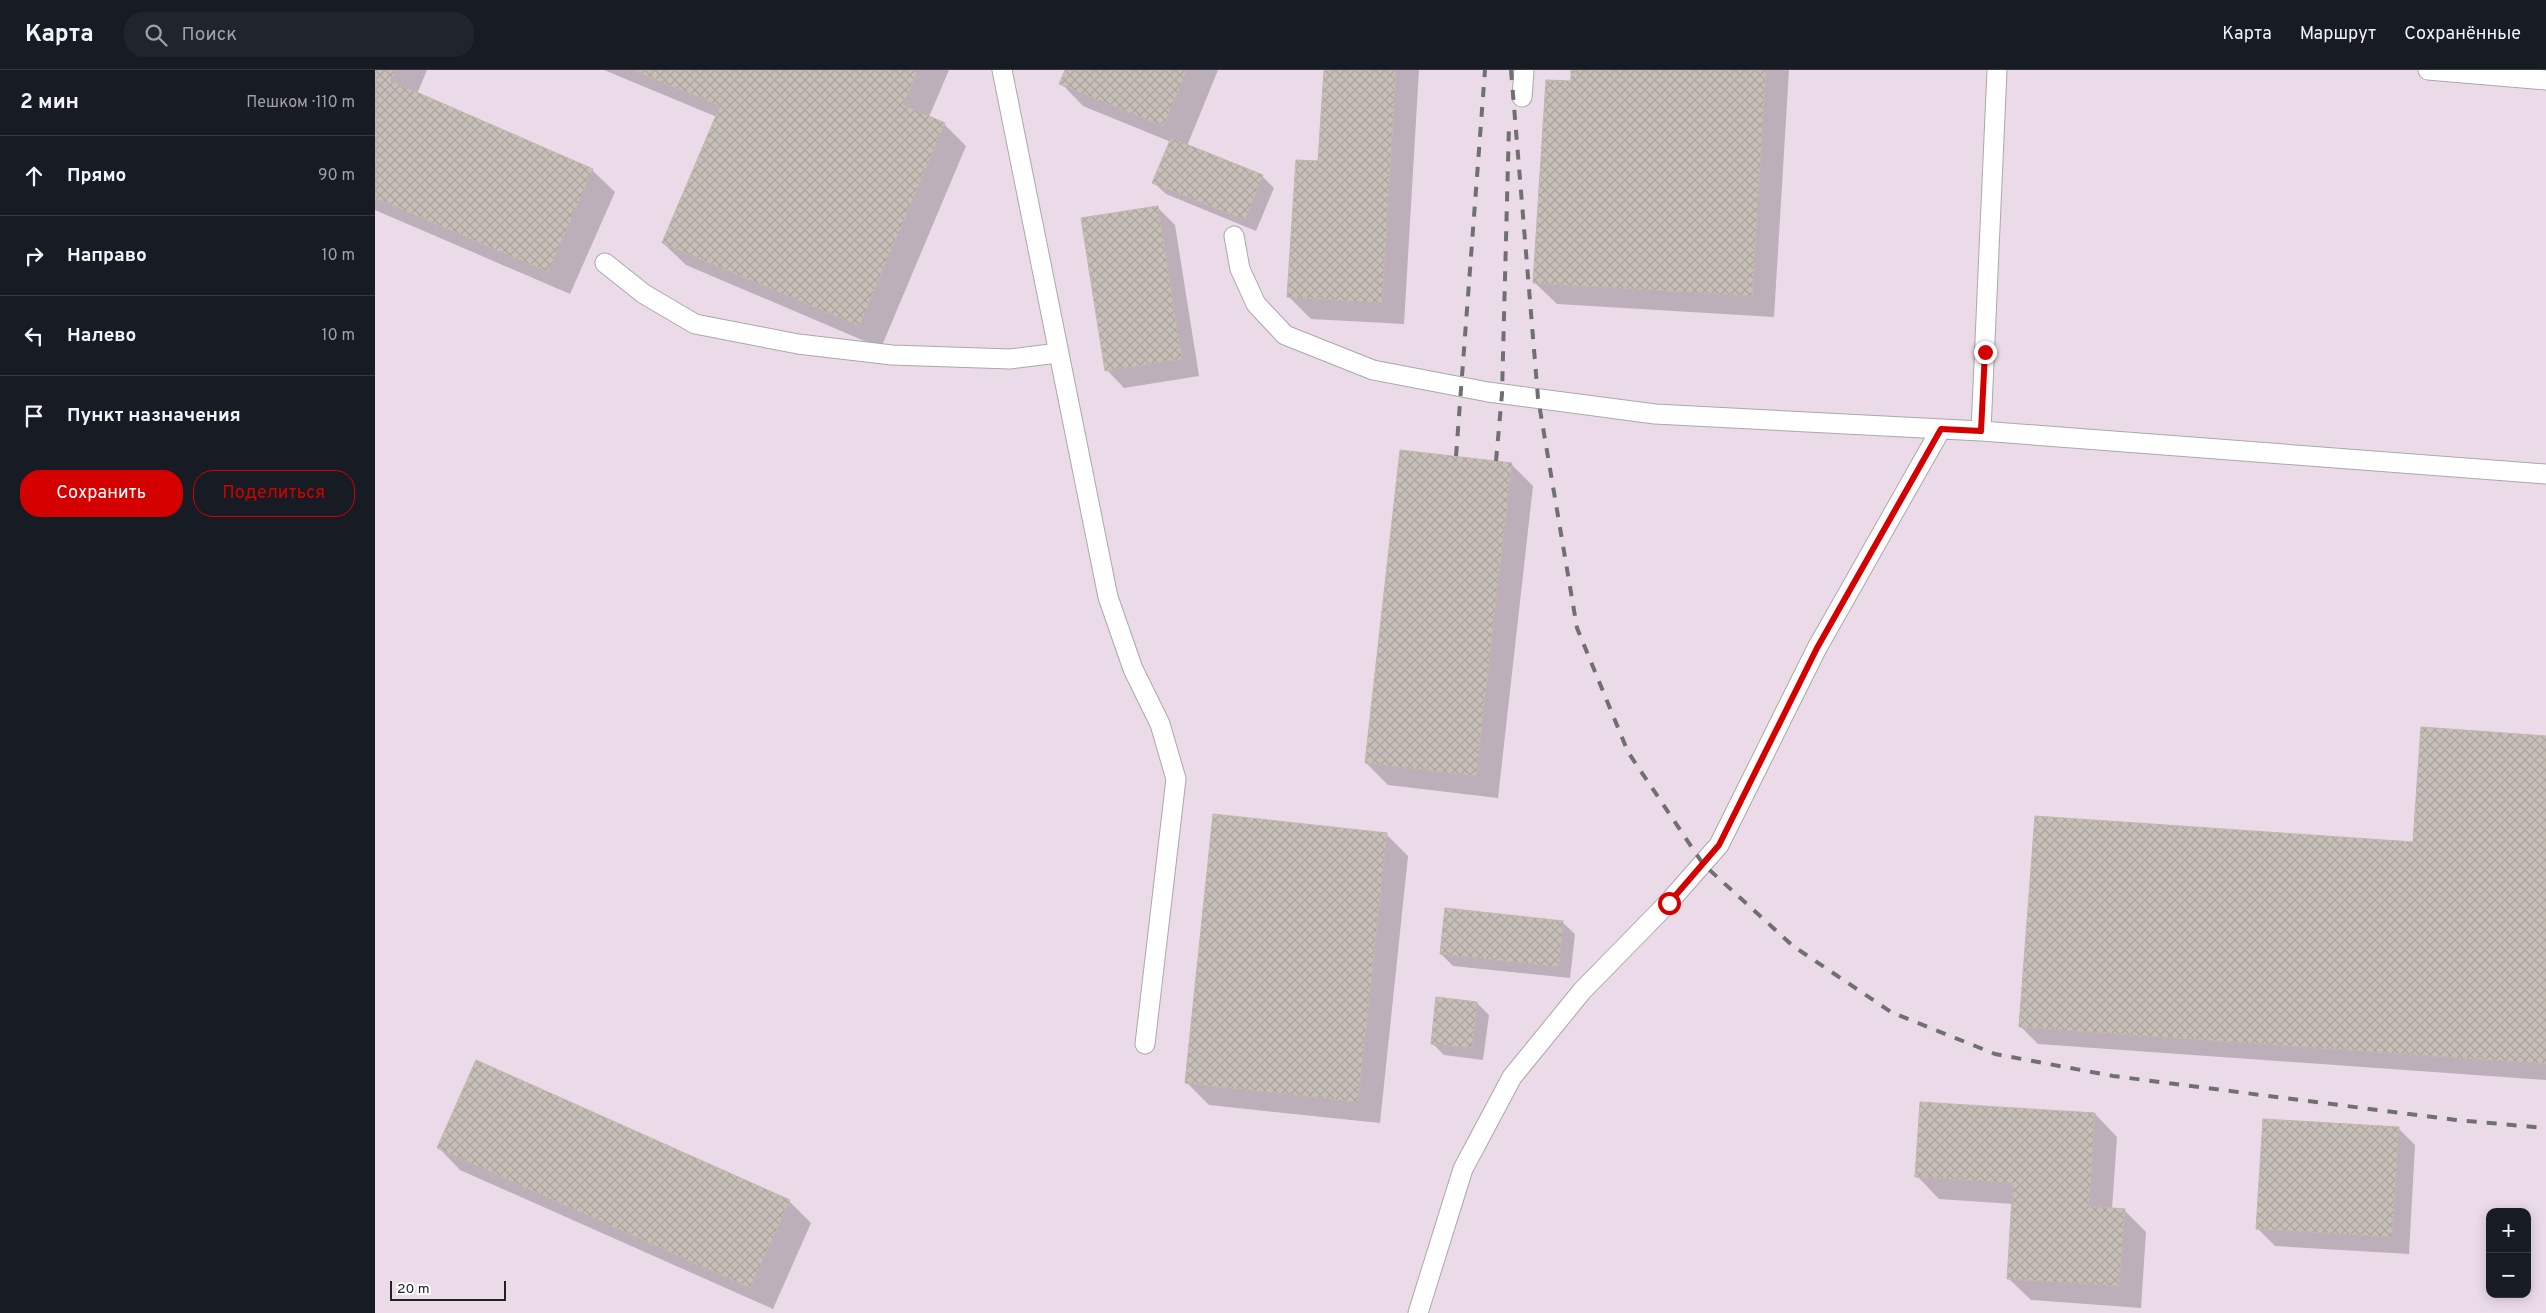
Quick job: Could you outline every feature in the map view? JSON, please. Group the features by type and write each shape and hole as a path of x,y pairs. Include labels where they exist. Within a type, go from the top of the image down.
{"lane":[{"path":"1001,70 1108,597 1133,669 1161,724 1176,779 1145,1044"},
{"path":"1522,97 1524,70"},
{"path":"1981,431 1997,70"},
{"path":"2428,70 2546,80"},
{"path":"1234,236 1240,269 1256,304 1285,335 1373,370 1488,392 1655,414 1981,431 2546,474"},
{"path":"605,263 644,294 695,324 798,344 892,355 1010,359 1058,353"},
{"path":"1418,1313 1463,1169 1512,1077 1582,991 1669,903 1719,845 1817,648 1941,429"}],"shaded area":[{"path":"375,70 2546,70 2546,1313 375,1313"}],"building":[{"path":"375,70 395,70 391,81 593,169 548,272 375,198"},
{"path":"633,70 918,70 903,105 945,123 859,326 662,243 720,106"},
{"path":"1065,70 1187,70 1163,126 1059,84"},
{"path":"1324,70 1396,70 1382,303 1287,297 1296,160 1318,161"},
{"path":"1571,70 1766,70 1752,296 1533,283 1546,80 1571,81"},
{"path":"1171,138 1263,175 1245,220 1152,183"},
{"path":"1158,206 1182,359 1105,371 1081,218"},
{"path":"1400,450 1512,463 1476,776 1365,763"},
{"path":"2421,727 2546,736 2546,1064 2019,1027 2035,816 2413,842"},
{"path":"1213,814 1387,833 1358,1102 1185,1083"},
{"path":"1445,908 1563,921 1559,967 1440,954"},
{"path":"1436,997 1477,1002 1472,1048 1431,1044"},
{"path":"476,1060 790,1200 750,1288 437,1148"},
{"path":"1920,1102 2095,1113 2089,1206 2125,1209 2119,1286 2007,1279 2013,1183 1915,1177"},
{"path":"2263,1119 2399,1127 2392,1237 2256,1229"}],"railway":[{"path":"1456,456 1485,70"},
{"path":"1511,70 1538,398 1577,628 1628,752 1703,864 1793,946 1891,1012 1995,1054 2113,1076 2456,1120 2546,1128"},
{"path":"1496,461 1502,394 1509,124"}],"route":[{"path":"1669,903 1719,845 1817,648 1941,429 1981,431 1985,352"}]}
